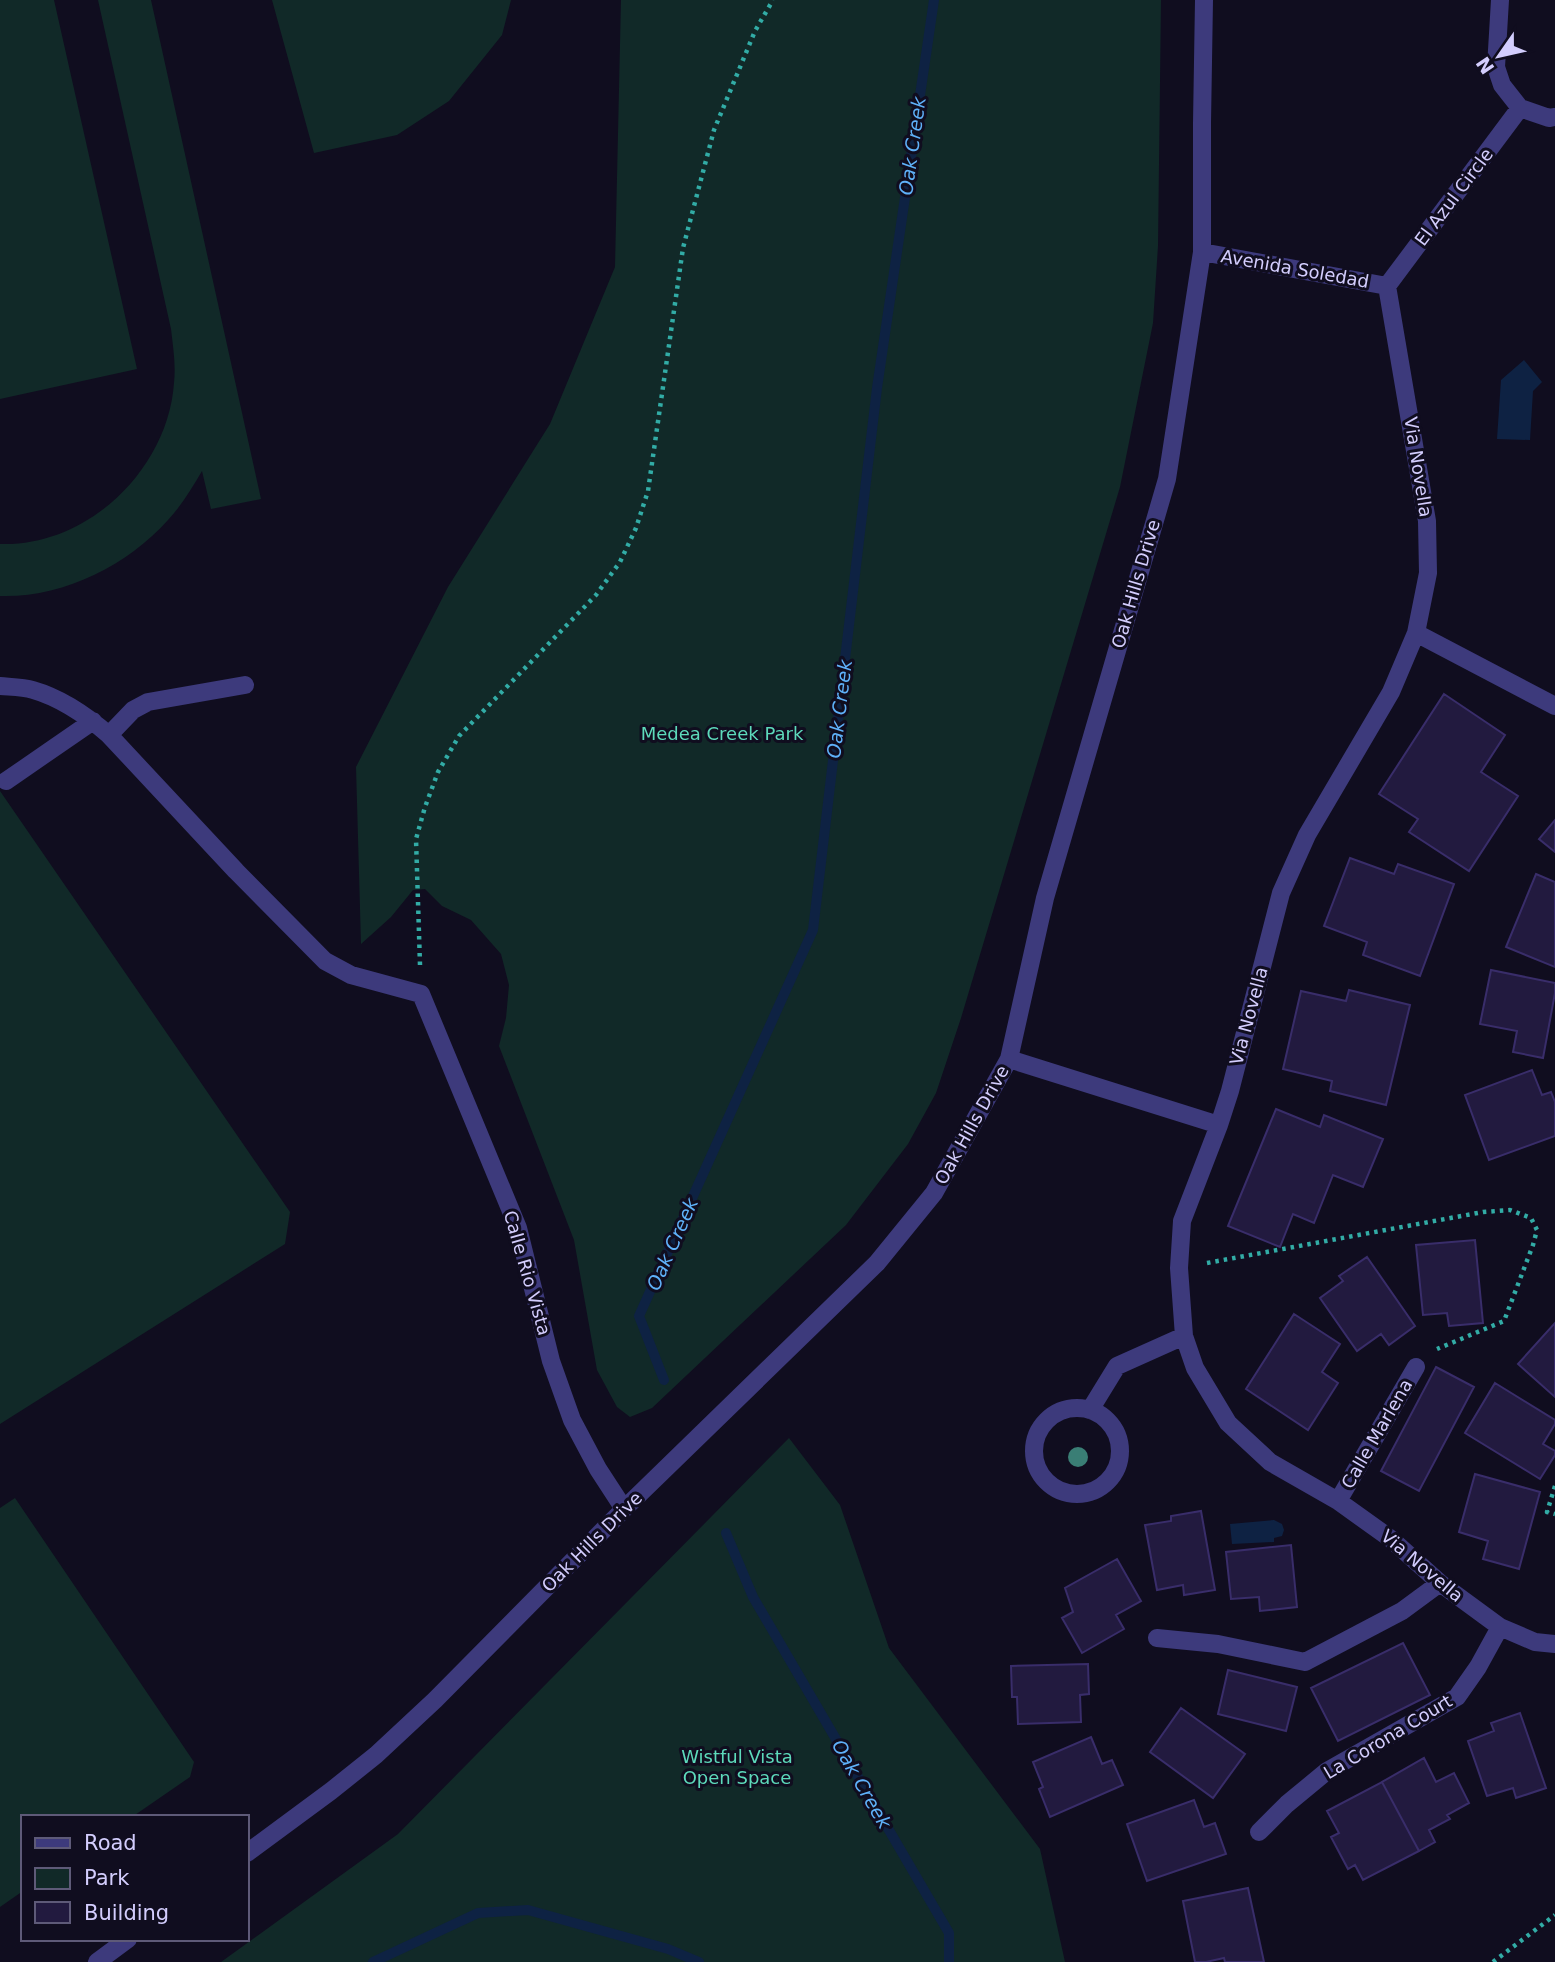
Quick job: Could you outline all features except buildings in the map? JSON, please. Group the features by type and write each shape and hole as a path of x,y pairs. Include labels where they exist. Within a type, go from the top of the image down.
{"street":[{"name":"Oak Hills Drive","path":"248,1852 376,1755 435,1700 624,1509 877,1263 933,1193 1009,1059 1045,898 1167,479 1202,252 1204,0"},
{"path":"1500,0 1496,67 1502,85 1520,108 1549,118 1555,117"},
{"name":"El Azul Circle","path":"1387,286 1520,108"},
{"name":"Avenida Soledad","path":"1202,252 1387,286"},
{"name":"Via Novella","path":"1387,286 1427,521 1428,573 1416,634 1391,692 1307,835 1281,893 1230,1091 1182,1220 1179,1268 1184,1336 1195,1368 1228,1423 1270,1462 1338,1501 1391,1539 1440,1583 1500,1628 1535,1642 1555,1644"},
{"path":"1416,634 1555,706"},
{"path":"109,735 133,710 148,702 245,685"},
{"path":"0,686 31,689 62,701 93,721 325,961 351,975 421,994"},
{"path":"6,781 93,721"},
{"name":"Calle Rio Vista","path":"421,994 518,1228 551,1361 572,1420 598,1469 624,1509"},
{"path":"1009,1059 1219,1125"},
{"path":"1090,1410 1117,1366 1184,1336"},
{"name":"Calle Marlena","path":"1338,1501 1416,1367"},
{"path":"1070,1408 1090,1410 1109,1421 1117,1434 1121,1448 1120,1462 1114,1475 1098,1490 1076,1495 1063,1492 1050,1485 1040,1474 1034,1447 1038,1434 1045,1422 1056,1413 1070,1408"},
{"path":"1157,1638 1218,1644 1305,1662 1402,1611 1440,1583"},
{"name":"La Corona Court","path":"1259,1832 1287,1804 1327,1771 1457,1697 1500,1628"},
{"path":"97,1962 125,1941"}],"path":[{"path":"421,994 416,839 425,807 438,772 459,736 596,594 620,562 636,528 648,491 686,235 714,130 755,31 773,0"},
{"path":"1179,1268 1483,1212 1510,1210 1531,1218 1537,1230 1504,1321 1432,1352 1416,1367"},
{"path":"1555,1486 1548,1512 1555,1514"},
{"path":"1493,1962 1555,1915"}],"green space":[{"path":"0,0 54,0 137,369 0,399"},
{"path":"98,0 151,0 261,499 211,509 202,471 182,502 152,537 113,565 70,585 23,595 0,596 0,544 32,541 63,532 92,517 118,497 140,473 157,445 168,415 174,383 171,329"},
{"path":"272,0 511,0 502,35 449,101 397,135 314,153"},
{"name":"Medea Creek Park","path":"621,0 1161,0 1158,246 1153,323 1120,487 961,1018 936,1093 908,1144 846,1225 652,1408 630,1417 617,1407 597,1370 574,1240 499,1046 506,1018 509,985 501,954 471,920 442,906 425,889 413,890 391,917 361,944 356,767 448,587 550,424 615,267"},
{"path":"0,791 290,1212 285,1244 0,1424"},
{"name":"Wistful Vista Open Space","path":"789,1438 840,1505 889,1648 1040,1849 1065,1962 221,1962 398,1834"},
{"path":"15,1498 194,1762 190,1777 135,1815 21,1815 21,1892 0,1907 0,1508"}],"water":[{"path":"1524,360 1542,382 1533,391 1530,440 1497,439 1501,380"},
{"path":"1274,1520 1282,1524 1284,1530 1282,1536 1274,1538 1274,1542 1232,1544 1230,1524"}],"waterway":[{"name":"Oak Creek","path":"664,1380 639,1316 813,930 877,388 934,0"},
{"name":"Oak Creek","path":"726,1533 753,1597 949,1933 949,1962"},
{"name":"Oak Creek","path":"373,1962 478,1913 528,1910 668,1949 699,1962"}]}
